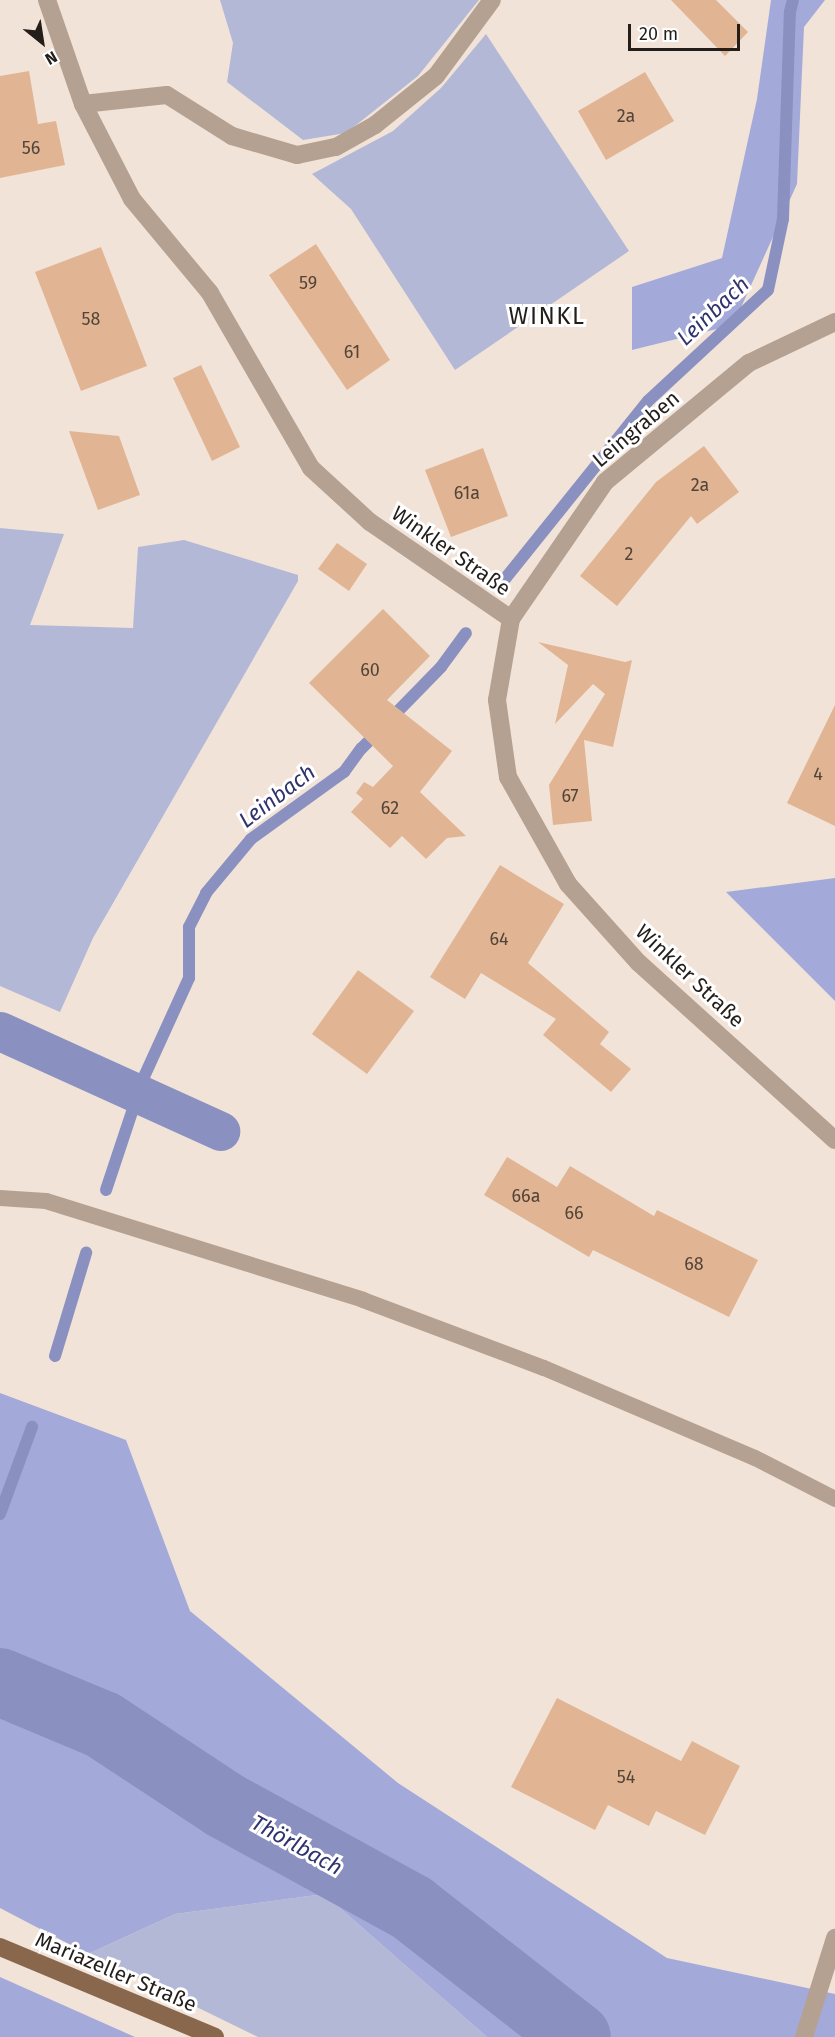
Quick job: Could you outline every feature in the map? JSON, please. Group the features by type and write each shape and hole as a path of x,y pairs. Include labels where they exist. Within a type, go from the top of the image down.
{"main road":[{"name":"Mariazeller Straße","path":"0,1947 215,2037"}],"street":[{"name":"Winkler Straße","path":"47,0 83,104 132,199 210,293 311,468 370,522 511,619 497,700 508,777 568,884 639,963 835,1140"},
{"path":"83,104 167,95 232,136 297,154 336,147 375,125 436,76 492,0"},
{"name":"Leingraben","path":"511,619 605,482 749,363 835,322"},
{"path":"804,2037 835,1938"}],"lane":[{"path":"0,1198 46,1202 363,1299 544,1368 754,1458 835,1499"}],"shaded area":[{"path":"220,0 479,0 418,76 346,133 303,140 227,82 233,43"},
{"path":"771,0 825,0 804,27 797,184 733,325 632,350 632,287 722,258 757,99"},
{"path":"486,34 629,251 455,370 351,209 312,174 393,131 441,88"},
{"path":"0,528 64,534 30,625 133,628 138,547 184,540 298,575 298,581 93,938 60,1012 0,986"},
{"path":"835,878 835,1001 726,892"},
{"path":"0,1393 126,1440 190,1611 398,1783 667,1958 835,1994 835,2037 609,2037 420,1876 107,1704 0,1656"},
{"path":"0,1710 317,1872 551,2037 487,2037 324,1894 175,1914 88,1954 0,1908"},
{"path":"324,1894 487,2037 258,2037 88,1954 175,1914"},
{"path":"0,1977 135,2037 0,2037"}],"building":[{"path":"671,0 716,0 748,32 725,56"},
{"path":"29,71 38,124 56,121 65,165 0,178 0,76"},
{"path":"645,72 674,121 606,160 578,111"},
{"path":"316,244 390,360 347,390 269,275"},
{"path":"101,247 147,366 81,391 35,272"},
{"path":"201,365 240,447 212,461 173,378"},
{"path":"69,431 119,436 140,495 98,510"},
{"path":"704,446 739,492 697,524 691,516 617,606 580,576 656,482"},
{"path":"483,448 508,516 451,537 425,470"},
{"path":"337,543 367,564 349,591 318,569"},
{"path":"383,609 430,656 387,700 452,751 420,792 466,836 447,838 426,859 402,836 390,848 351,812 363,799 356,793 364,782 373,787 393,766 309,683"},
{"path":"538,642 625,662 632,660 613,747 584,740 592,821 553,825 549,785 605,694 593,684 555,724 568,665"},
{"path":"835,705 835,826 787,803"},
{"path":"500,865 564,904 528,963 609,1032 600,1044 631,1069 611,1092 543,1035 556,1019 481,973 465,999 430,977"},
{"path":"358,970 414,1011 367,1074 312,1034"},
{"path":"507,1157 557,1187 570,1166 654,1216 657,1210 758,1260 729,1317 593,1250 589,1257 484,1195"},
{"path":"557,1698 681,1761 692,1741 740,1766 705,1835 656,1811 649,1826 608,1805 595,1830 511,1787"}],"waterway":[{"name":"Leinbach","path":"500,585 648,401 768,290 783,219 790,12 793,0"},
{"name":"Leinbach","path":"106,1190 143,1079 189,978 189,927 206,893 251,839 344,772 361,749 441,667 466,633"},
{"path":"0,1031 220,1131"},
{"name":"Leinbach","path":"55,1356 86,1253"},
{"name":"Leinbach","path":"0,1514 32,1427"},
{"name":"Thörlbach","path":"0,1682 103,1725 226,1806 412,1908 577,2037"}],"district":[{"name":"WINKL","path":"547,317"}]}
